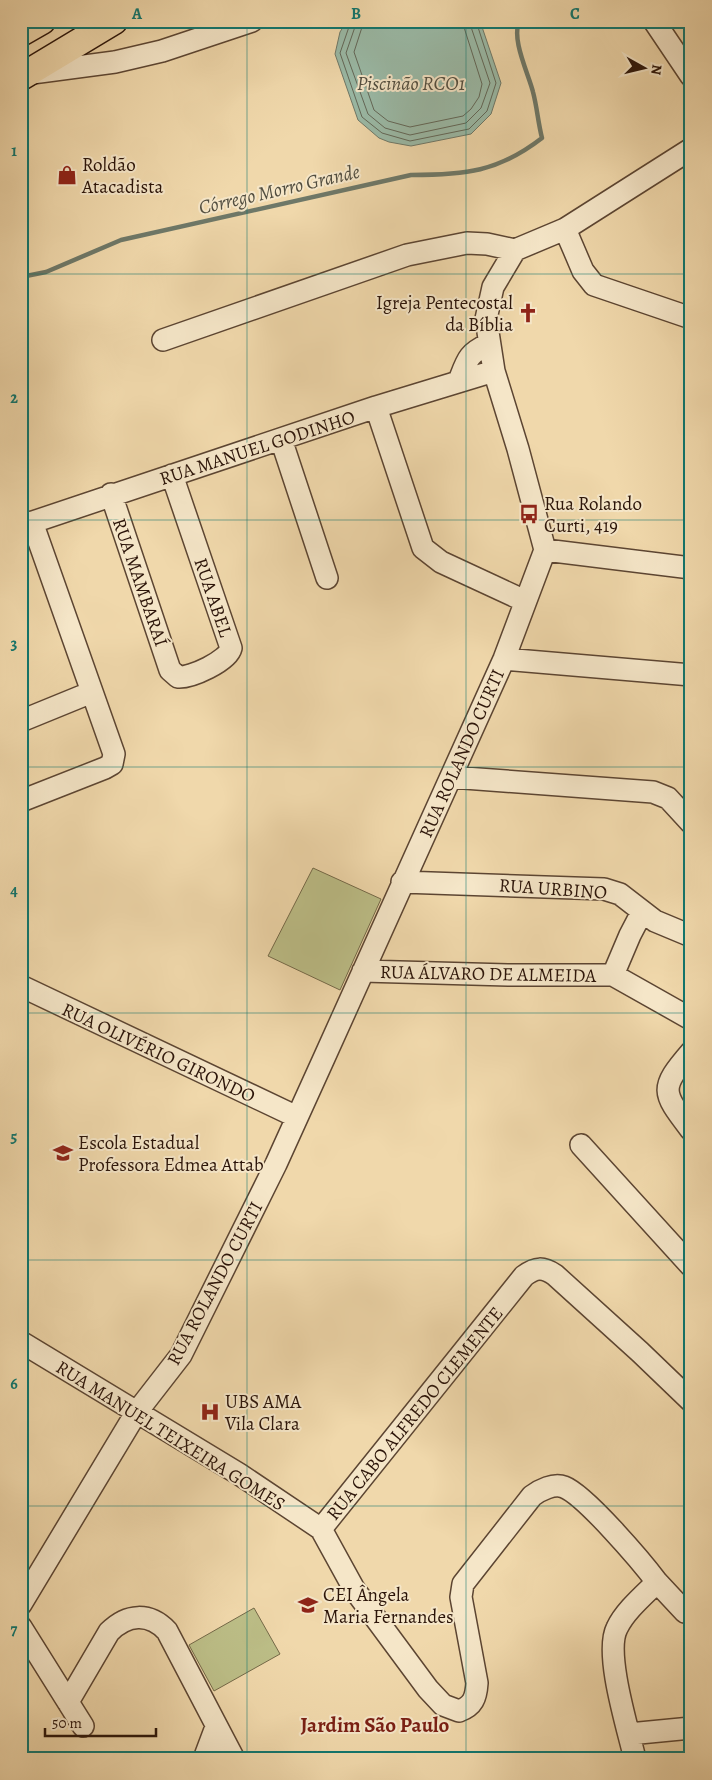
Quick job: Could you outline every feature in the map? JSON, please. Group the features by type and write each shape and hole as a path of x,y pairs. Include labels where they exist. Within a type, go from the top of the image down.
{"main road":[{"path":"21,33 42,21"},
{"path":"26,75 114,21"}],"street":[{"path":"26,75 115,62 162,51 252,21"},
{"path":"654,21 691,76"},
{"path":"163,340 407,255 467,244 487,244 515,250 565,229 691,149"},
{"path":"565,229 583,271 594,285 691,318"},
{"path":"515,250 494,287 486,319 494,371 545,550 691,568"},
{"path":"459,381 467,360 474,351 489,344"},
{"name":"RUA MANUEL GODINHO","path":"26,524 376,406 494,371"},
{"path":"376,406 423,548 441,562 526,602"},
{"path":"281,439 327,578"},
{"name":"RUA ABEL","path":"170,670 178,677 189,676 226,658 231,648 172,475"},
{"name":"RUA MAMBARAÍ","path":"111,494 170,670"},
{"path":"21,801 112,764 114,750 26,524"},
{"name":"RUA ROLANDO CURTI","path":"21,1604 136,1413 181,1355 297,1117 451,777 504,659 545,550"},
{"path":"504,659 691,676"},
{"path":"21,721 92,692"},
{"path":"451,777 633,789 661,794 691,823"},
{"name":"RUA URBINO","path":"402,882 604,889 633,904 668,928 691,936"},
{"name":"RUA ÁLVARO DE ALMEIDA","path":"603,974 630,935 633,904"},
{"name":"RUA ÁLVARO DE ALMEIDA","path":"363,971 508,975 603,974 691,1019"},
{"name":"RUA OLIVÉRIO GIRONDO","path":"21,986 297,1117"},
{"path":"691,1052 671,1075 668,1093 671,1104 691,1130"},
{"path":"581,1145 691,1266"},
{"name":"RUA CABO ALFREDO CLEMENTE","path":"657,1582 577,1495 563,1486 541,1489 532,1496 462,1584 460,1597 477,1683 474,1701 468,1708 459,1711 443,1705 428,1689 354,1589 321,1529 524,1276 538,1268 555,1275 691,1401"},
{"name":"RUA MANUEL TEIXEIRA GOMES","path":"21,1342 239,1474 321,1529"},
{"path":"635,1759 616,1674 613,1640 618,1625 657,1582 685,1612"},
{"path":"68,1702 109,1632 117,1624 126,1620 147,1618 158,1622 167,1631 234,1759"},
{"path":"21,1628 83,1726"},
{"path":"204,1759 216,1727"},
{"path":"630,1734 691,1728"}],"green space":[{"path":"313,868 381,899 340,990 268,956"},
{"path":"254,1608 280,1654 214,1691 189,1645"}],"water":[{"name":"Piscinão RCO1","path":"347,21 480,21 501,83 491,114 471,134 411,146 379,138 358,120 335,54 340,32"}],"waterway":[{"name":"Córrego Morro Grande","path":"21,277 46,272 121,240 411,175 448,174 480,169 511,158 542,138 533,92 521,56 517,36 520,21"}],"place":[{"name":"Roldão Atacadista","path":"67,175"},
{"name":"Igreja Pentecostal da Bíblia","path":"528,313"},
{"name":"Rua Rolando Curti, 419","path":"529,514"},
{"name":"Escola Estadual Professora Edmea Attab","path":"63,1153"},
{"name":"UBS AMA Vila Clara","path":"210,1412"},
{"name":"CEI Ângela Maria Fernandes","path":"308,1605"}],"district":[{"name":"Jardim São Paulo","path":"375,1725"}]}
